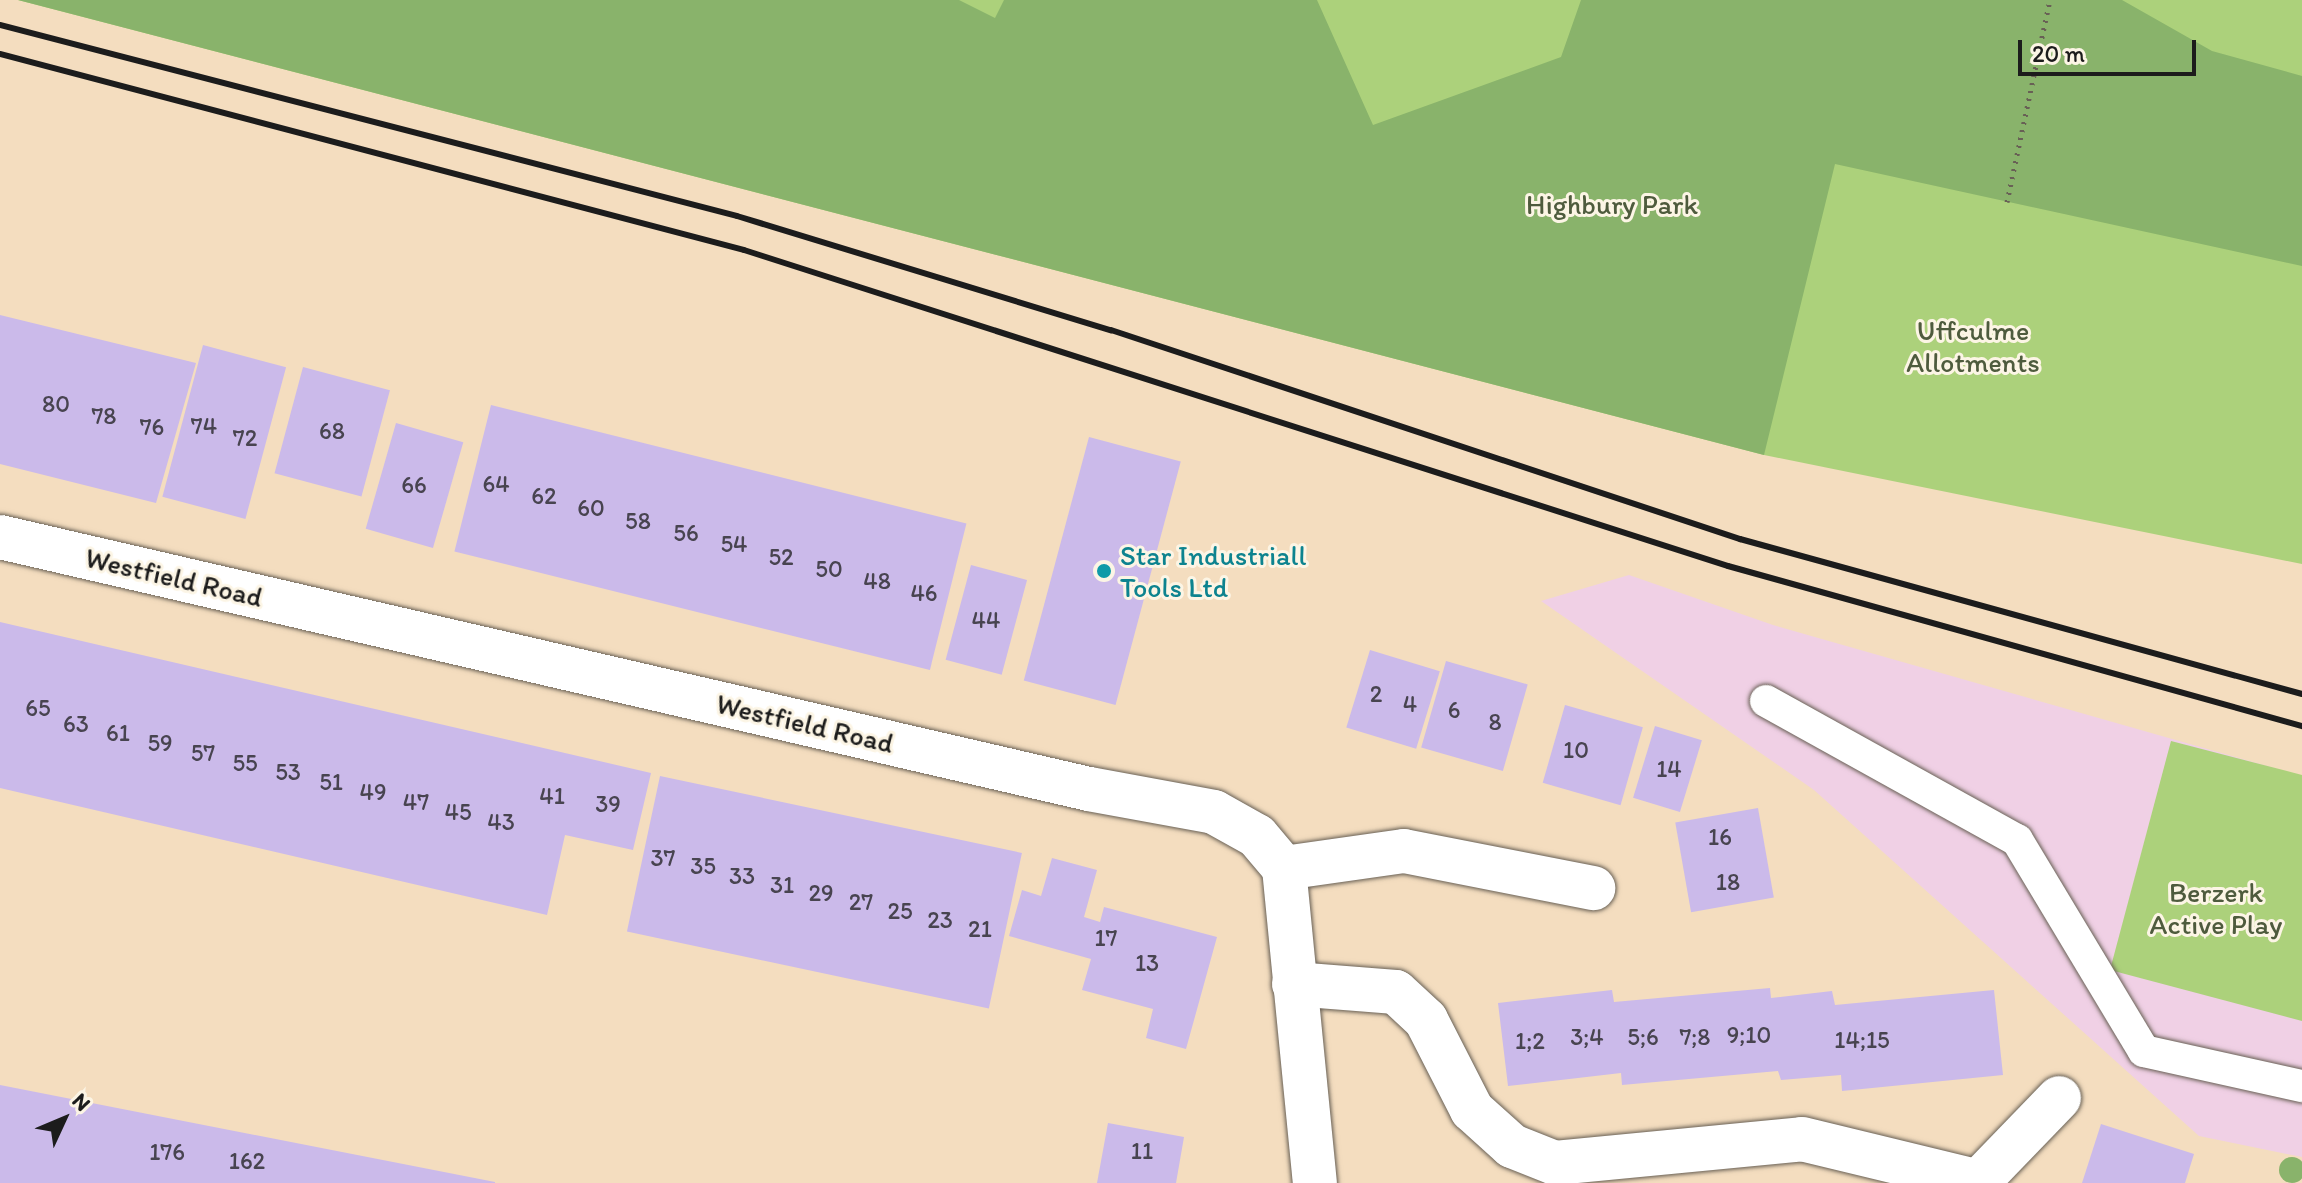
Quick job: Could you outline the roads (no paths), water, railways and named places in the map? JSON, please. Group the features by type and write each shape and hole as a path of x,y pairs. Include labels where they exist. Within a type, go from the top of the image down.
{"street":[{"name":"Westfield Road","path":"0,537 1089,789 1214,812 1257,836 1284,868"},
{"path":"1315,1183 1284,868 1404,851 1593,888"},
{"path":"1294,984 1396,992 1426,1020 1472,1110 1512,1146 1555,1163 1802,1139 1977,1182 2059,1098"}],"lane":[{"path":"1766,701 2017,840 2144,1051 2302,1086"}],"railway":[{"path":"0,25 737,216 1111,330 1740,539 2302,694"},
{"path":"0,54 744,250 1728,566 2302,726"}],"place":[{"name":"Star Industriall Tools Ltd","path":"1104,571"}],"park label":[{"name":"Highbury Park","path":"1612,204"},
{"name":"Uffculme Allotments","path":"1973,346"},
{"name":"Berzerk Active Play","path":"2216,908"}]}
